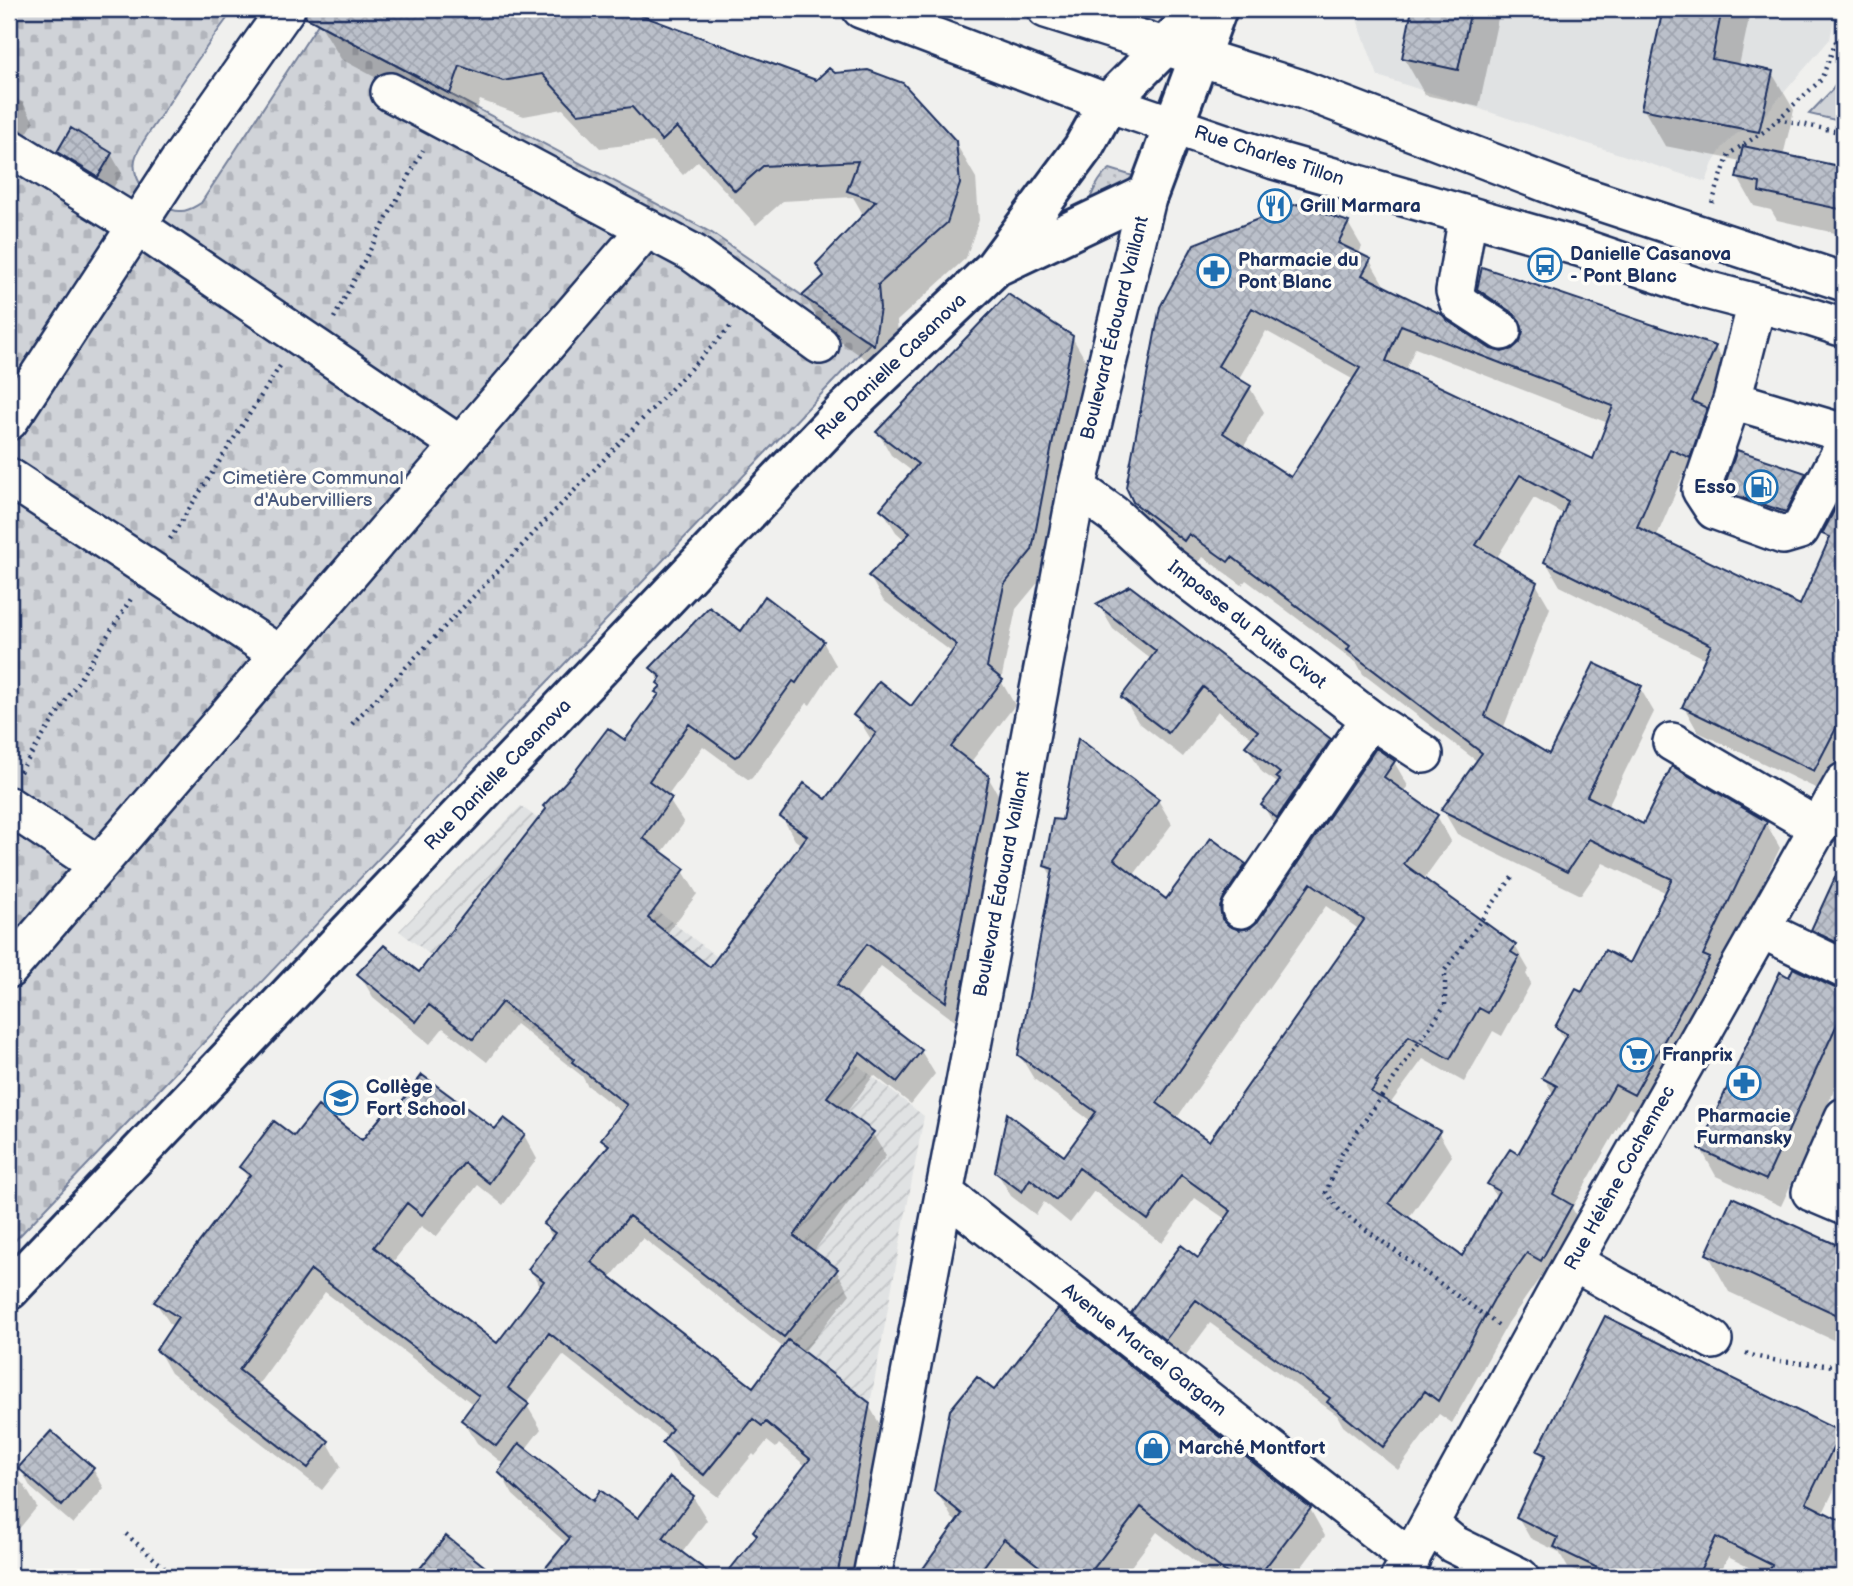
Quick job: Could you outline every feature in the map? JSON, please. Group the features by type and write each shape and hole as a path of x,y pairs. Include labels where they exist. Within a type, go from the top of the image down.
{"main road":[{"name":"Rue Danielle Casanova","path":"994,268 1148,194 1175,126 1182,51 1202,9"},
{"name":"Rue Danielle Casanova","path":"9,1290 844,411 994,268 1083,149 1108,103 1182,51 1217,9"}],"street":[{"path":"9,421 146,212 286,9"},
{"name":"Rue Charles Tillon","path":"861,9 1108,103 1274,160 1582,248 1706,290 1844,328"},
{"path":"1046,9 1298,88 1567,191 1844,282"},
{"path":"390,92 692,253 821,345"},
{"path":"9,147 146,212 315,346 460,445"},
{"name":"Boulevard Édouard Vaillant","path":"872,1577 1077,488 1148,194"},
{"path":"1468,215 1455,291 1459,303 1502,331"},
{"path":"9,969 647,228"},
{"path":"1757,303 1732,400 1701,490 1714,510 1783,535 1800,530 1844,446"},
{"path":"1732,400 1844,433"},
{"path":"9,477 280,654"},
{"name":"Impasse du Puits Civot","path":"1077,488 1114,515 1167,564 1370,719 1424,754"},
{"path":"1241,909 1370,719"},
{"path":"1672,742 1818,828"},
{"name":"Rue Hélène Cochennec","path":"1405,1568 1573,1262 1844,782"},
{"path":"9,806 98,865"},
{"path":"1761,929 1844,969"},
{"path":"1844,1117 1811,1192 1844,1206"},
{"name":"Avenue Marcel Gargam","path":"944,1193 1405,1568"},
{"path":"1573,1262 1713,1339"},
{"path":"1430,1525 1453,1544 1520,1577"}],"path":[{"path":"1701,234 1730,154 1765,131 1821,80 1844,21"},
{"path":"315,346 331,322 440,118"},
{"path":"1778,119 1844,133"},
{"path":"352,724 757,299"},
{"path":"1513,876 1445,970 1445,1005 1340,1155 1326,1192 1340,1211 1527,1346"},
{"path":"1713,1339 1766,1360 1822,1363 1844,1368"},
{"path":"126,1534 175,1577"}],"shaded area":[{"path":"1353,9 1836,9 1830,39 1762,118 1735,135 1723,147 1706,182 1378,76"},
{"path":"521,806 924,1116 870,1404 593,1186 644,1117 399,931"}],"green space":[{"name":"Cimetière Communal d'Aubervilliers","path":"9,9 234,9 178,88 136,156 134,165 140,184 155,200 172,210 187,210 201,203 318,24 712,233 870,343 9,1247"},
{"path":"1844,73 1844,122 1809,114 1832,90"},
{"path":"1110,169 1133,176 1122,187 1086,209 1098,182"}],"building":[{"path":"307,9 624,9 816,80 829,68 835,73 868,70 903,83 956,141 960,184 947,223 878,285 880,308 874,345 802,296 824,276 816,264 876,201 847,191 858,161 763,166 735,191 677,127 662,141 632,107 578,114 542,74 503,81 460,66 450,94 305,17"},
{"path":"1412,9 1471,9 1458,70 1402,58"},
{"path":"1663,9 1722,9 1712,59 1773,71 1759,132 1641,109"},
{"path":"71,128 112,153 98,177 57,152"},
{"path":"1743,146 1844,167 1844,210 1759,192 1760,183 1736,178"},
{"path":"1297,204 1349,222 1338,243 1371,259 1362,275 1443,315 1491,349 1502,352 1512,349 1520,342 1523,331 1514,314 1477,289 1482,267 1716,346 1692,401 1707,408 1690,458 1670,449 1637,527 1800,605 1830,537 1822,534 1835,509 1841,512 1844,504 1844,713 1814,771 1682,707 1711,645 1544,562 1568,501 1520,475 1476,545 1537,582 1485,716 1549,754 1594,663 1642,686 1587,796 1643,824 1672,766 1767,822 1703,955 1710,958 1634,1095 1615,1085 1553,1194 1572,1205 1541,1261 1527,1253 1494,1299 1438,1401 1425,1391 1383,1447 1327,1402 1330,1398 1196,1300 1165,1340 1131,1313 1181,1245 1198,1258 1231,1211 1181,1175 1148,1220 1079,1168 1056,1200 1030,1179 1022,1192 995,1172 1007,1113 1064,1156 1096,1112 1018,1055 1053,869 1044,866 1053,819 1062,820 1078,738 1159,799 1114,859 1166,899 1211,838 1246,864 1220,907 1222,919 1239,930 1250,928 1258,921 1376,748 1395,761 1384,777 1438,815 1404,864 1516,945 1511,952 1519,957 1488,1013 1479,1008 1450,1059 1409,1036 1371,1092 1440,1131 1389,1203 1462,1256 1499,1191 1487,1184 1510,1149 1518,1154 1557,1086 1542,1078 1567,1034 1555,1027 1576,989 1582,992 1605,950 1630,963 1672,879 1589,839 1567,872 1441,810 1482,753 1347,650 1350,646 1232,557 1228,562 1189,534 1184,541 1133,502 1126,487 1160,307 1194,244","holes":["1252,308 1360,368 1291,477 1223,433 1251,386 1218,366","1401,325 1613,406 1593,459 1386,361","1311,883 1364,920 1209,1141 1157,1103"]},
{"path":"1008,294 1073,336 1032,550 1004,585 987,667 1003,680 951,747 989,776 946,1002 867,944 837,985 922,1050 897,1082 860,1053 827,1097 874,1132 794,1236 838,1269 784,1337 629,1216 591,1262 753,1387 788,1340 870,1403 837,1577 724,1577 757,1535 753,1531 810,1459 766,1422 762,1426 753,1419 704,1475 662,1443 672,1429 549,1333 508,1388 529,1404 496,1446 461,1420 479,1396 311,1270 239,1370 329,1441 308,1468 156,1350 178,1317 154,1302 250,1175 239,1167 274,1121 294,1136 318,1106 362,1140 390,1106 395,1110 422,1075 495,1129 504,1118 525,1134 489,1183 464,1163 422,1215 407,1203 374,1247 497,1343 544,1281 528,1269 555,1233 543,1224 609,1145 601,1139 627,1105 502,1002 473,1039 429,1005 416,1022 357,974 384,945 419,972 546,809 543,806 573,774 608,728 625,740 659,694 655,692 661,686 657,683 661,677 650,668 709,607 741,631 765,596 824,641 796,683 793,681 739,755 735,757 689,724 649,781 672,798 643,838 685,869 648,918 710,967 807,836 780,817 804,783 826,799 876,733 853,715 879,681 911,706 957,645 868,576 910,533 880,509 918,464 876,432"},
{"path":"1737,450 1806,473 1786,512 1728,493 1724,487"},
{"path":"1130,586 1331,739 1277,818 1261,805 1280,780 1276,777 1280,773 1245,746 1258,731 1203,687 1168,733 1121,697 1156,651 1096,604"},
{"path":"1844,858 1844,946 1811,930"},
{"path":"1793,968 1844,990 1844,1009 1766,1180 1699,1149 1780,972 1789,977"},
{"path":"1732,1197 1844,1248 1844,1318 1706,1254"},
{"path":"1058,1309 1311,1508 1258,1577 1232,1577 1141,1507 1087,1577 1053,1577 1004,1539 976,1577 917,1577 962,1514 934,1491 950,1410 977,1377 994,1390"},
{"path":"1605,1316 1841,1432 1806,1503 1844,1522 1844,1577 1766,1577 1772,1565 1716,1537 1697,1577 1616,1577 1554,1547 1558,1538 1516,1517 1546,1455 1537,1451"},
{"path":"51,1431 94,1468 62,1506 18,1468"},
{"path":"519,1443 593,1501 600,1490 638,1518 670,1477 694,1496 663,1538 715,1577 538,1577 570,1538 498,1472"},
{"path":"446,1536 498,1577 413,1577"}],"place":[{"name":"Grill Marmara","path":"1275,206"},
{"name":"Danielle Casanova - Pont Blanc","path":"1545,265"},
{"name":"Pharmacie du Pont Blanc","path":"1214,271"},
{"name":"Esso","path":"1761,487"},
{"name":"Franprix","path":"1637,1055"},
{"name":"Pharmacie Furmansky","path":"1744,1083"},
{"name":"Collège Fort School","path":"341,1098"},
{"name":"Marché Montfort","path":"1153,1448"}]}
